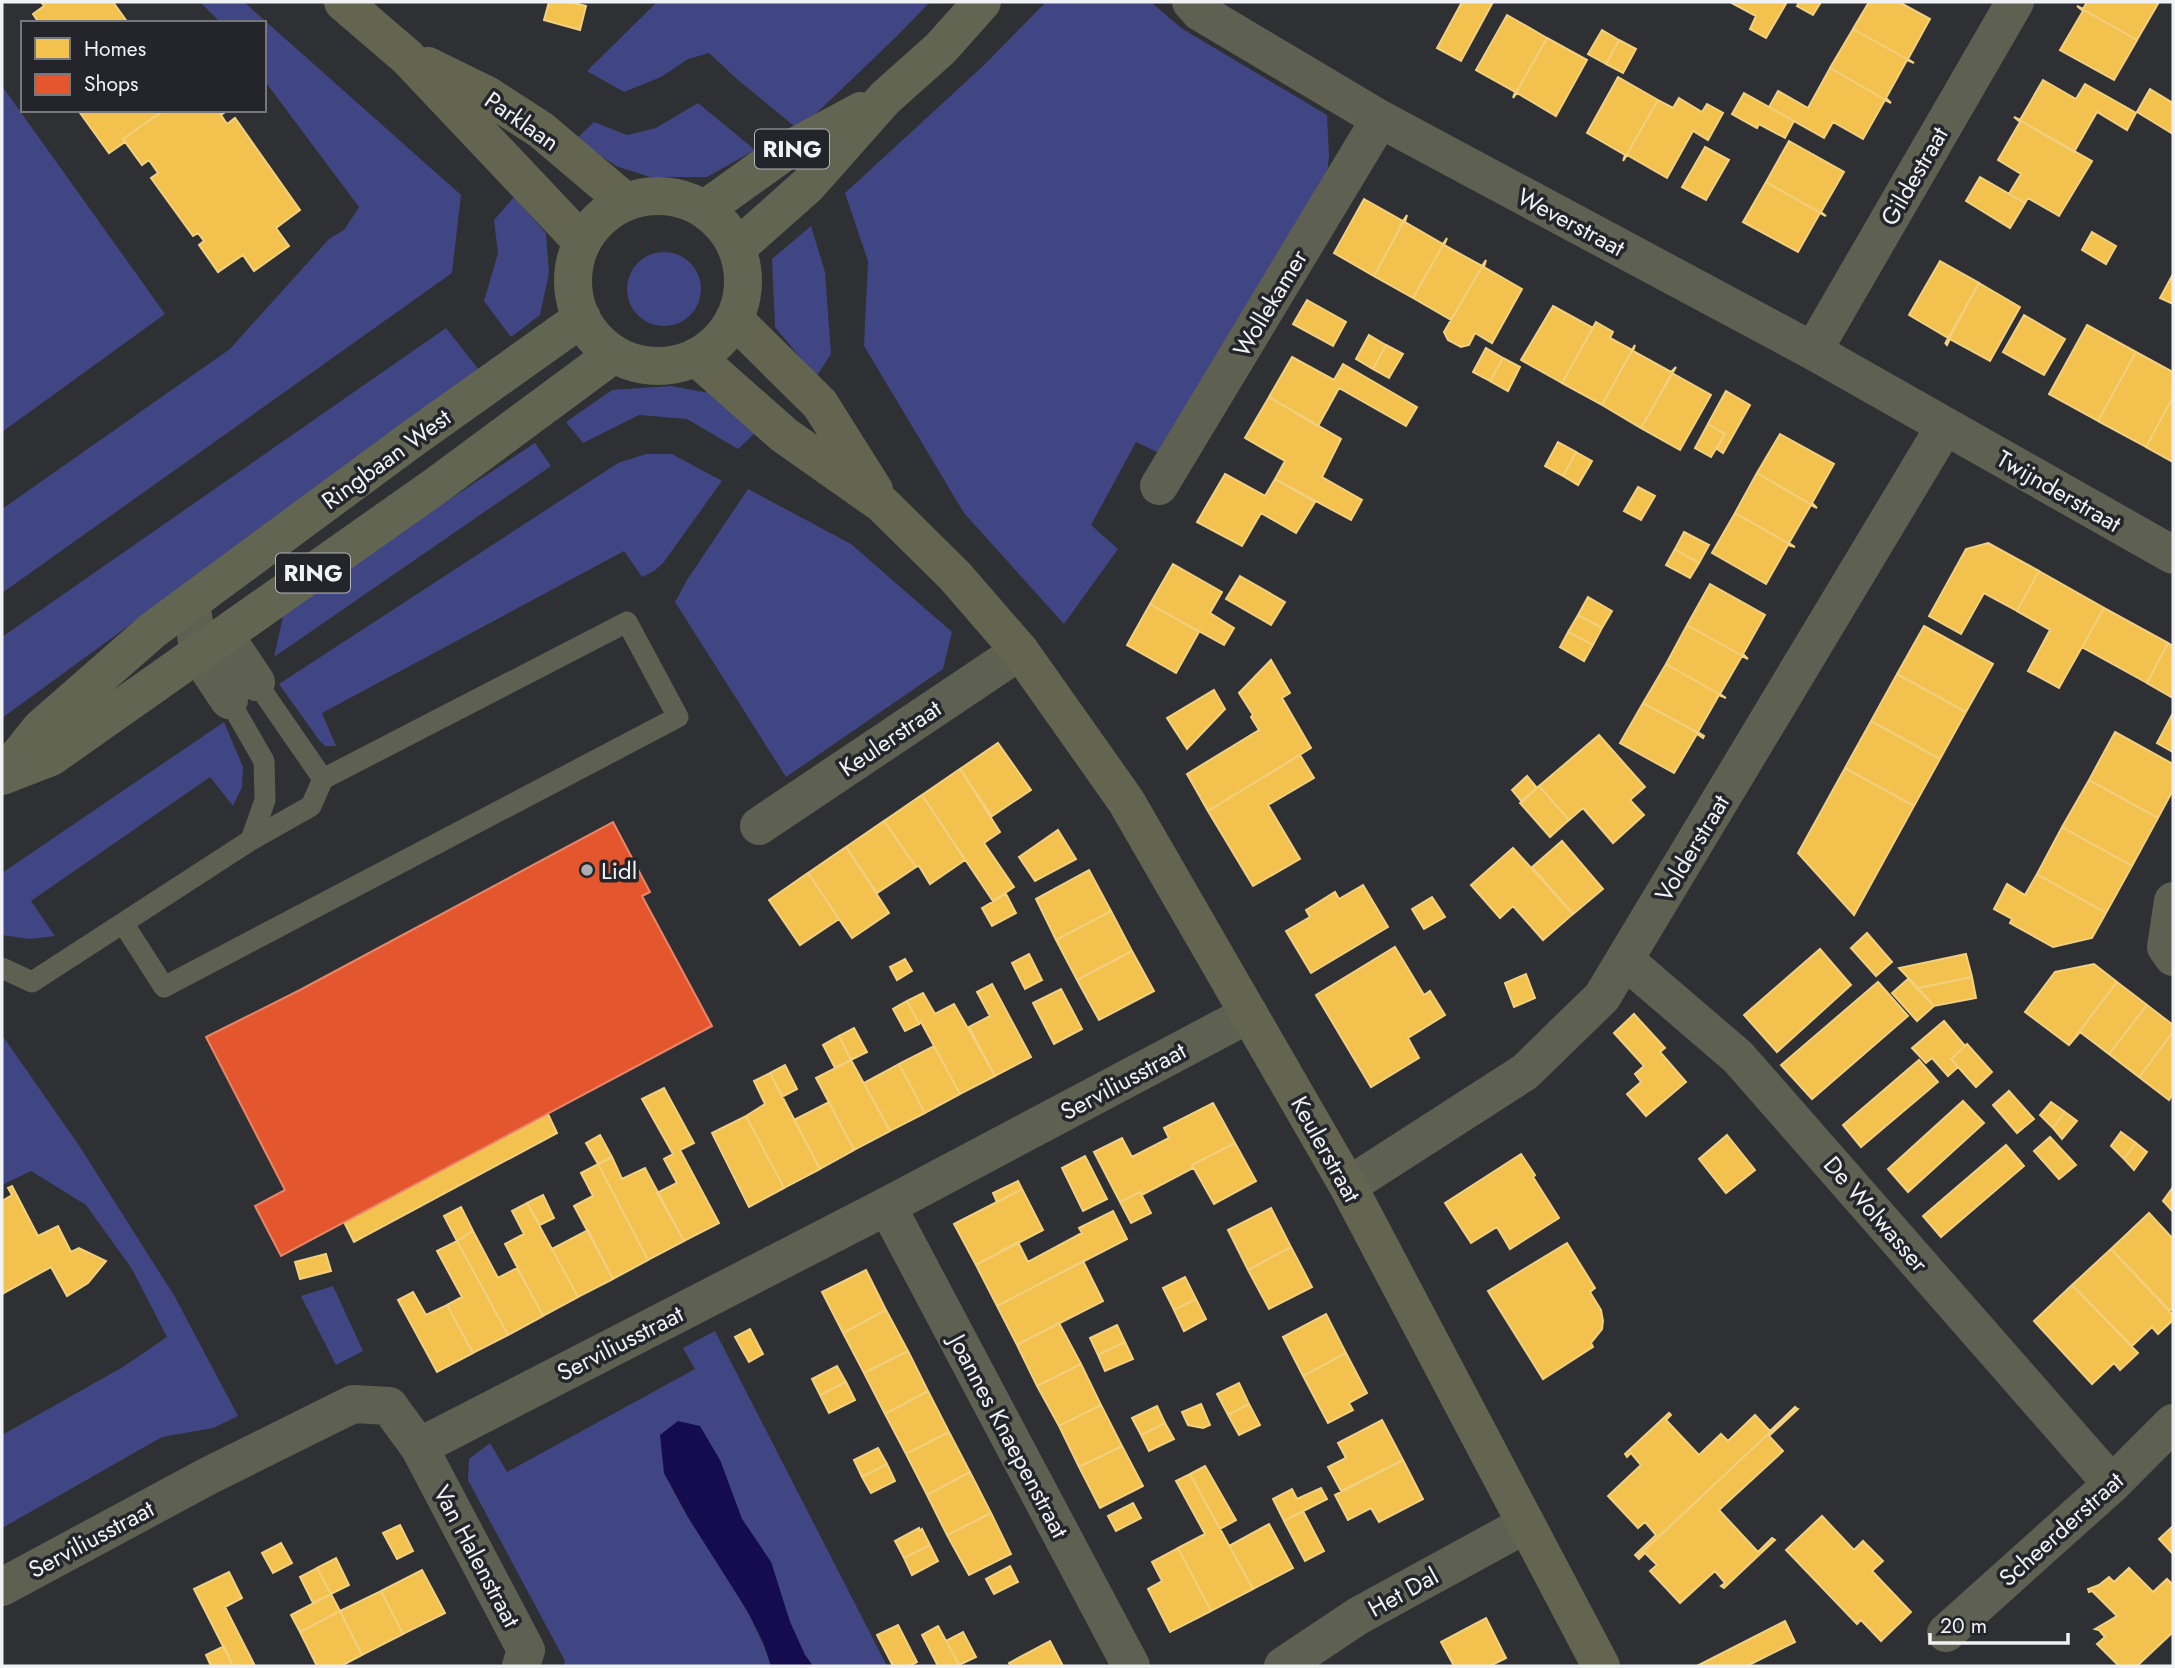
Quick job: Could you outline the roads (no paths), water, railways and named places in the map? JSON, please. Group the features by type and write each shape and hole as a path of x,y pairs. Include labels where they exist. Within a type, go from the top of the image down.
{"main road":[{"name":"RING","path":"737,248 808,185 885,98 940,49 982,2"},
{"name":"RING","path":"705,209 783,153 885,98"},
{"path":"646,196 686,200 705,209 724,226 737,248 743,284 741,301 734,319 718,341 696,357 664,366 630,361 614,354 596,338 582,318 575,300 575,260 582,242 608,212 626,202 646,196"},
{"name":"Ringbaan West","path":"2,776 41,728 153,630 412,439 582,318"},
{"name":"Ringbaan West","path":"2,776 51,757 538,412 614,354"}],"street":[{"name":"Parklaan","path":"343,2 407,57 582,242"},
{"name":"Gildestraat","path":"1813,351 2015,2"},
{"name":"Weverstraat","path":"1196,7 1380,119 1813,351 1945,426"},
{"name":"Parklaan","path":"407,57 488,95 530,123 626,202"},
{"name":"Wollekamer","path":"1159,486 1380,119"},
{"name":"Keulerstraat","path":"734,319 820,404 882,504"},
{"name":"Keulerstraat","path":"696,357 784,435 882,504 955,576 1020,651 1126,801 1348,1186 1601,1666"},
{"name":"Twijnderstraat","path":"1945,426 2173,555"},
{"name":"Volderstraat","path":"1348,1186 1525,1072 1602,997 1945,426"},
{"path":"191,602 212,645 243,691"},
{"name":"Keulerstraat","path":"760,826 1020,651"},
{"path":"2173,901 2166,947 2173,957"},
{"name":"De Wolwasser","path":"1625,960 1738,1057 2112,1484"},
{"name":"Serviliusstraat","path":"2,1587 208,1476 353,1404 389,1406 419,1447 887,1206 1249,1014"},
{"name":"Joannes Knaepenstraat","path":"887,1206 1132,1666"},
{"name":"Scheerderstraat","path":"1946,1633 2112,1484 2173,1423"},
{"name":"Van Halenstraat","path":"419,1447 526,1650 521,1666"},
{"name":"Het Dal","path":"1283,1666 1359,1616 1526,1524"}],"lane":[{"path":"2,968 32,982 251,840 311,806 323,779 627,622 678,717 164,988 123,923"},
{"path":"243,691 323,779"},
{"path":"243,691 264,761 265,800 251,840"}],"place":[{"name":"Lidl","path":"587,870"}]}
